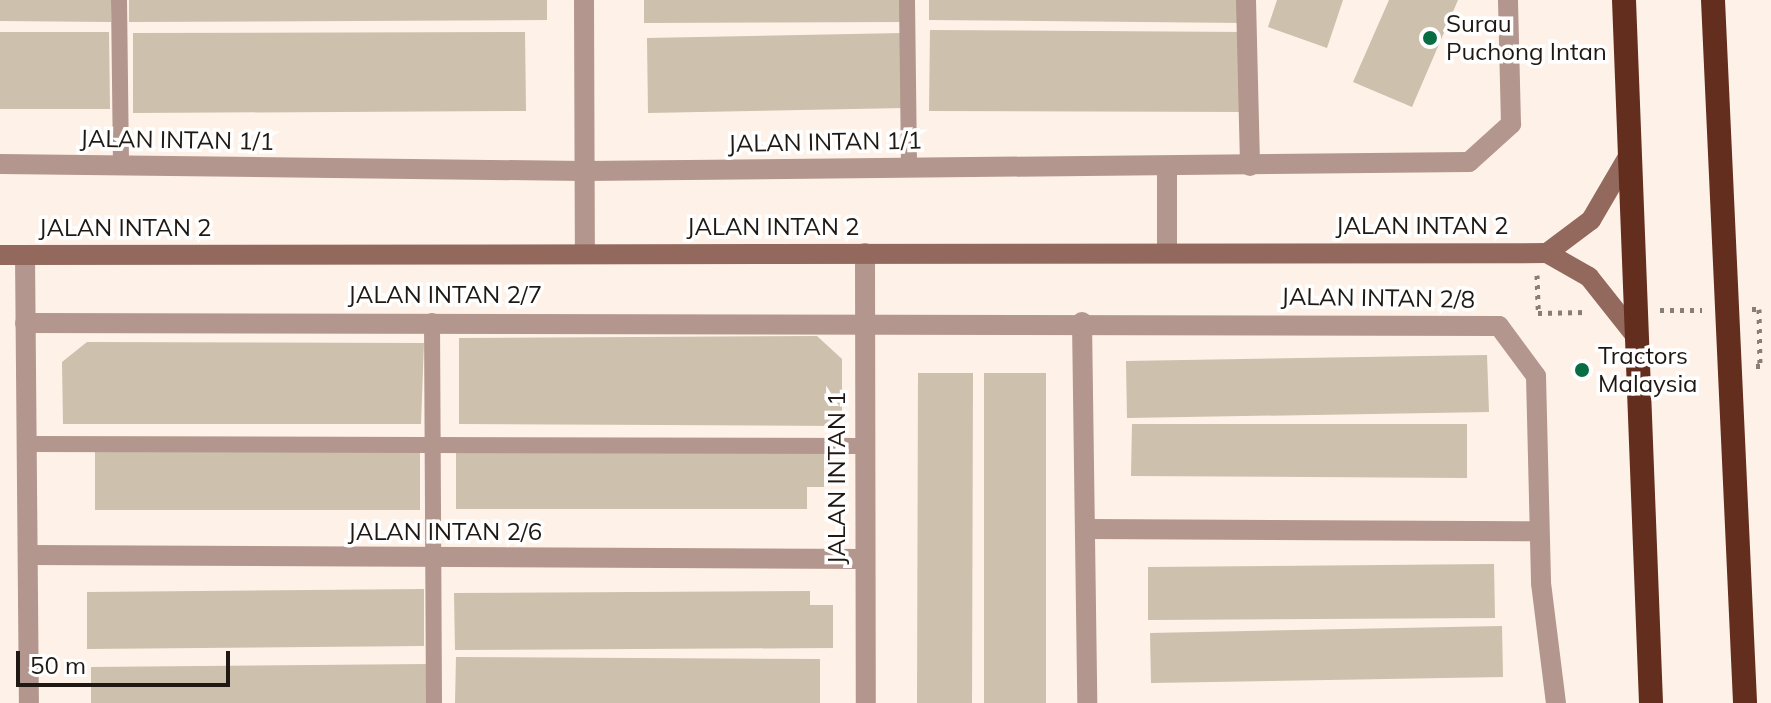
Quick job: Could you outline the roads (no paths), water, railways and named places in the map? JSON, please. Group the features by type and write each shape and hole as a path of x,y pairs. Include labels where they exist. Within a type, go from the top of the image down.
{"highway":[{"path":"1624,0 1651,703"},
{"path":"1713,0 1746,701"}],"street":[{"path":"584,0 585,253"},
{"path":"1246,0 1250,166"},
{"name":"JALAN INTAN 1/1","path":"0,164 584,171 1469,162 1511,124 1508,0"},
{"path":"1547,253 1591,220 1629,155"},
{"path":"1167,167 1167,251"},
{"name":"JALAN INTAN 2","path":"0,255 1167,251 1547,253 1589,277 1635,335"},
{"name":"JALAN INTAN 1","path":"865,253 862,559 866,703"},
{"path":"25,255 29,703"},
{"name":"JALAN INTAN 2/7","path":"25,323 864,320"},
{"name":"JALAN INTAN 2/8","path":"864,320 1499,326 1536,376 1539,531 1556,703"},
{"path":"1082,322 1089,529 1087,703"},
{"path":"1089,529 1539,531"},
{"name":"JALAN INTAN 2/6","path":"28,555 862,559"}],"lane":[{"path":"119,0 121,164"},
{"path":"907,0 909,167"},
{"path":"432,321 434,703"},
{"path":"26,444 862,446"}],"place":[{"name":"Surau Puchong Intan","path":"1430,38"},
{"name":"Tractors Malaysia","path":"1582,370"}]}
